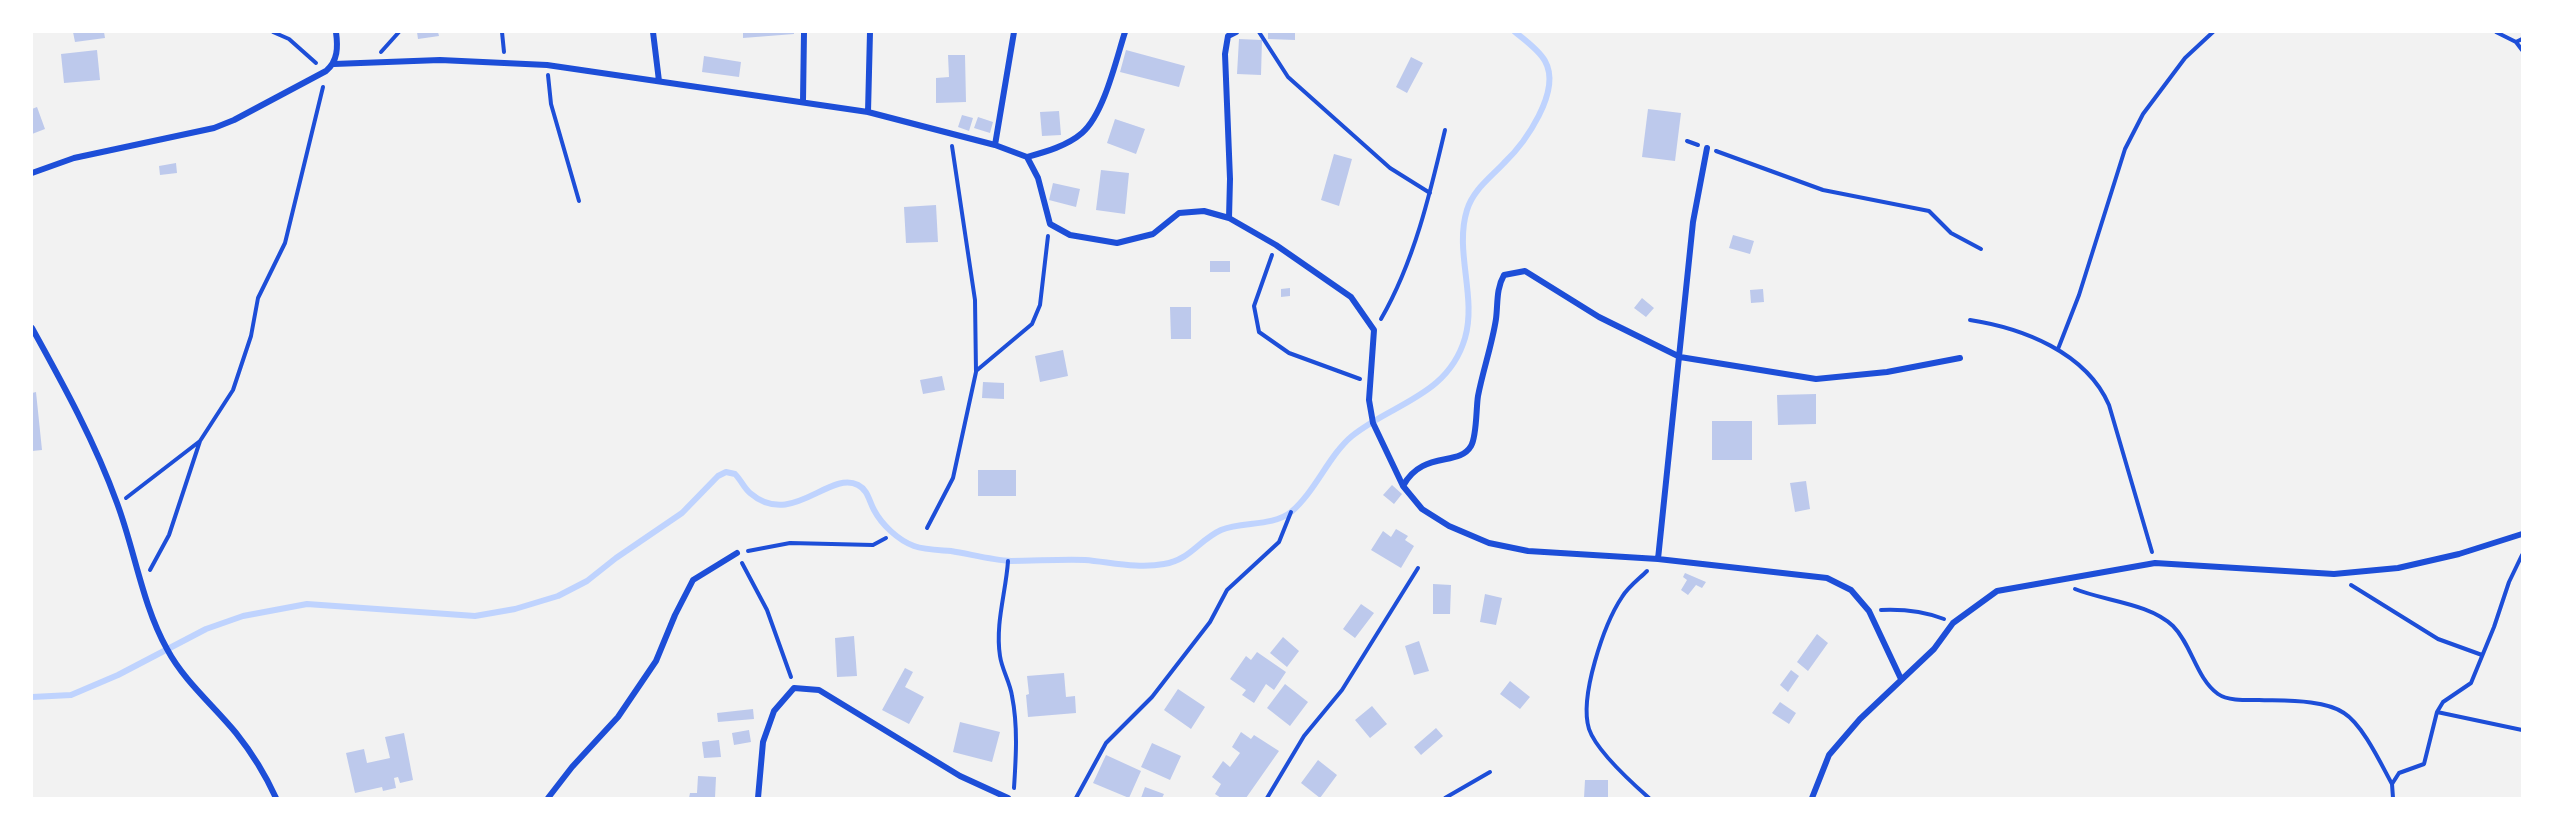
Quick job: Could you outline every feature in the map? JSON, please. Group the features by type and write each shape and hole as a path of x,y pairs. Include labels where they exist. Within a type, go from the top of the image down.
{"street":[{"path":"32,173 74,158 214,128 234,120 326,71 334,64 338,44 336,32"},
{"path":"653,32 659,81"},
{"path":"803,101 804,32"},
{"path":"868,112 870,32"},
{"path":"995,145 1014,32"},
{"path":"334,64 441,60 547,65 868,112 950,132 1027,157 1056,148 1082,133 1105,98 1125,32"},
{"path":"1229,218 1230,179 1225,54 1228,36 1236,32"},
{"path":"1659,559 1693,222 1707,148"},
{"path":"1027,157 1038,178 1050,224 1070,235 1118,243 1153,234 1179,213 1204,211 1229,218 1276,245 1351,297 1374,330 1370,400 1373,423 1404,486 1422,509 1449,526 1490,543 1528,551 1659,559 1827,578 1851,590 1869,611 1901,679"},
{"path":"1404,486 1409,476 1420,466 1463,454 1472,445 1478,396 1496,320 1498,286 1504,274 1525,271 1599,317 1680,357 1816,379 1887,372 1960,358"},
{"path":"32,328 69,395 118,504 141,586 167,649 198,693 236,734 269,782 276,798"},
{"path":"1812,798 1829,755 1860,719 1934,650 1953,623 1997,591 2155,563 2334,574 2398,568 2459,554 2523,534"},
{"path":"548,798 572,767 618,717 656,661 675,615 693,580 737,553"},
{"path":"758,798 763,742 774,711 795,688 819,690 960,776 1008,798"}],"path":[{"path":"141,586 169,534 200,441 233,390 251,336 258,298 285,243 317,118 326,71 289,39 273,32"},
{"path":"373,62 399,32"},
{"path":"502,32 506,63"},
{"path":"1259,32 1288,77 1390,168 1430,193"},
{"path":"2058,350 2079,295 2125,149 2143,114 2185,58 2213,32"},
{"path":"2496,32 2517,42 2523,51"},
{"path":"2517,42 2523,39"},
{"path":"547,65 551,104 579,201"},
{"path":"1374,330 1396,292 1430,193 1445,130"},
{"path":"927,528 954,478 975,372 975,300 950,132"},
{"path":"1687,141 1823,190 1929,211 1951,233 1982,249"},
{"path":"975,372 1032,324 1040,304 1050,224"},
{"path":"1276,245 1254,306 1259,332 1289,353 1372,384"},
{"path":"1970,320 2000,325 2058,350 2093,378 2103,391 2148,533 2155,563"},
{"path":"118,504 200,441"},
{"path":"1076,798 1106,742 1152,697 1209,622 1227,590 1279,542 1291,512"},
{"path":"795,688 767,610 737,553 790,543 873,545 886,538"},
{"path":"2392,784 2404,769 2424,764 2437,712 2447,698 2471,682 2494,627 2509,582 2523,555"},
{"path":"1648,798 1611,762 1589,729 1587,696 1600,640 1622,595 1659,559"},
{"path":"1008,561 1006,591 998,624 1000,657 1012,695 1017,748 1014,798"},
{"path":"1267,798 1304,736 1342,690 1418,568"},
{"path":"2334,574 2438,639 2482,655"},
{"path":"2052,580 2149,612 2173,626 2206,682 2220,696 2241,700 2304,702 2344,712 2356,724 2392,784 2393,798"},
{"path":"1869,611 1901,609 1929,614 1953,623"},
{"path":"2437,712 2523,730"},
{"path":"1445,798 1490,772"}],"building":[{"path":"73,32 104,32 105,38 75,42"},
{"path":"417,32 438,32 439,36 418,39"},
{"path":"743,32 794,32 794,34 743,38"},
{"path":"1268,32 1295,32 1295,40 1268,39"},
{"path":"1239,39 1262,40 1261,75 1237,74"},
{"path":"97,50 100,80 64,83 61,54"},
{"path":"1126,50 1185,66 1179,87 1120,72"},
{"path":"948,55 965,55 966,102 936,103 936,78 949,77"},
{"path":"704,56 741,62 739,77 702,72"},
{"path":"1411,57 1423,63 1407,93 1396,87"},
{"path":"37,107 45,129 32,134 32,109"},
{"path":"1648,109 1681,113 1675,161 1642,157"},
{"path":"1059,111 1061,135 1042,136 1040,112"},
{"path":"962,115 973,118 969,131 958,127"},
{"path":"978,117 993,122 990,133 974,128"},
{"path":"1115,119 1145,129 1136,154 1107,143"},
{"path":"1334,154 1352,159 1339,206 1321,200"},
{"path":"176,163 177,173 160,175 159,166"},
{"path":"1101,170 1129,173 1125,214 1096,210"},
{"path":"1053,183 1080,189 1076,207 1049,200"},
{"path":"936,205 938,242 906,243 904,207"},
{"path":"1733,235 1754,241 1750,254 1729,248"},
{"path":"1210,261 1230,261 1230,272 1210,272"},
{"path":"1290,288 1290,296 1281,297 1281,289"},
{"path":"1763,289 1764,302 1751,303 1750,290"},
{"path":"1642,298 1654,308 1646,317 1634,308"},
{"path":"1170,307 1191,307 1191,339 1171,339"},
{"path":"1063,350 1068,376 1040,382 1035,356"},
{"path":"942,376 945,390 923,394 920,380"},
{"path":"983,382 1004,383 1004,399 982,398"},
{"path":"36,392 42,450 32,451 32,393"},
{"path":"1816,394 1816,424 1778,425 1777,395"},
{"path":"1712,421 1752,421 1752,460 1712,460"},
{"path":"978,470 1016,470 1016,496 978,496"},
{"path":"1806,481 1810,509 1795,512 1790,483"},
{"path":"1392,485 1402,494 1394,504 1383,495"},
{"path":"1396,529 1408,536 1405,540 1414,546 1401,568 1371,550 1383,531 1391,537"},
{"path":"1685,573 1706,582 1702,588 1696,585 1688,595 1681,590 1687,580 1683,577"},
{"path":"1433,584 1451,585 1450,614 1433,614"},
{"path":"1485,594 1502,598 1496,625 1480,622"},
{"path":"1361,604 1374,613 1355,638 1343,629"},
{"path":"1817,634 1828,643 1808,671 1797,662"},
{"path":"854,636 857,676 837,677 835,638"},
{"path":"1283,637 1299,651 1287,667 1270,653"},
{"path":"1419,641 1429,671 1414,675 1405,646"},
{"path":"1257,652 1286,672 1274,690 1266,684 1254,703 1242,695 1246,690 1230,679 1246,656 1251,660"},
{"path":"905,668 913,672 905,687 924,697 909,724 882,710"},
{"path":"1791,670 1799,676 1788,692 1780,685"},
{"path":"1064,673 1066,697 1075,696 1076,713 1028,717 1027,676"},
{"path":"1510,681 1530,697 1520,709 1500,694"},
{"path":"1285,684 1308,702 1290,726 1267,708"},
{"path":"1178,689 1205,707 1191,729 1164,710"},
{"path":"1780,702 1796,713 1789,724 1772,713"},
{"path":"1372,706 1387,724 1370,738 1355,720"},
{"path":"753,709 754,719 718,722 717,713"},
{"path":"960,722 1000,732 992,762 953,752"},
{"path":"1436,728 1443,736 1421,755 1414,747"},
{"path":"749,730 751,742 734,745 732,733"},
{"path":"1241,732 1251,739 1254,735 1279,751 1246,798 1221,798 1215,794 1221,784 1212,777 1223,761 1230,767 1240,753 1232,747"},
{"path":"404,733 413,780 400,783 398,777 394,778 396,788 383,791 382,787 355,793 346,753 364,749 367,763 390,758 385,737"},
{"path":"719,740 721,757 704,758 702,742"},
{"path":"1152,743 1181,756 1170,780 1141,767"},
{"path":"1106,755 1141,771 1129,798 1093,783"},
{"path":"1318,760 1337,775 1320,798 1301,783"},
{"path":"698,776 716,777 715,798 689,798 690,793 697,793"},
{"path":"1585,780 1608,780 1608,798 1584,798"},
{"path":"1145,787 1164,794 1162,798 1141,798"}],"waterway":[{"path":"32,697 71,695 118,675 206,629 243,616 307,604 475,616 515,609 558,596 587,581 616,558 682,513 718,476 726,472 735,474 750,493 766,502 781,505 809,497 835,485 847,483 858,485 866,493 881,521 896,536 908,543 923,548 1003,560 1085,560 1134,565 1164,564 1188,554 1221,530 1283,517 1300,504 1336,453 1352,436 1433,386 1457,358 1465,338 1468,322 1469,306 1463,242 1467,210 1478,190 1522,143 1531,130 1539,116 1549,87 1549,73 1545,61 1536,49 1515,32"}]}
